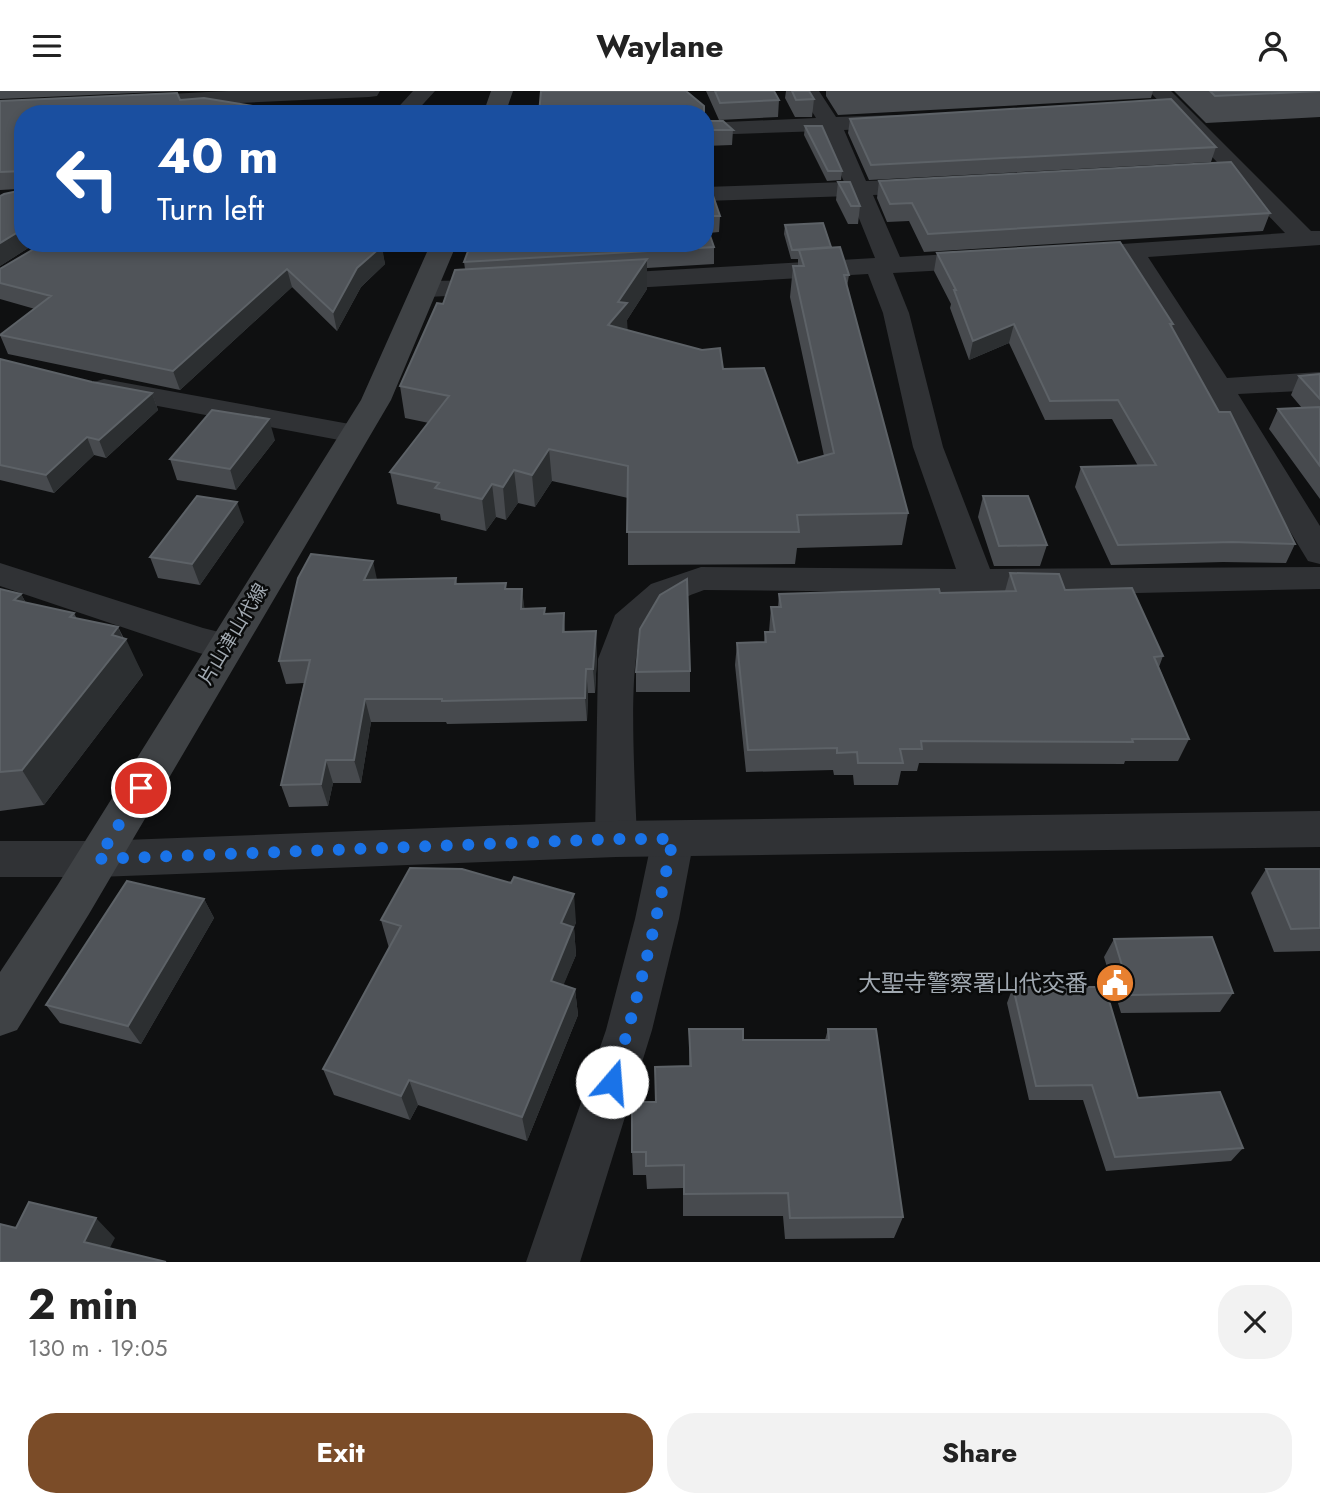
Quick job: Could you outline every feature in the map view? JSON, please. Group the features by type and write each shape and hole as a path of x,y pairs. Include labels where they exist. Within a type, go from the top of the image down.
{"main road":[{"name":"片山津山代線","path":"0,1014 98,859 376,400 440,252"}],"street":[{"path":"107,104 369,91"},
{"path":"411,105 425,91"},
{"path":"809,91 831,125 859,190 884,264 928,447 978,582"},
{"path":"1158,101 1312,239"},
{"path":"714,129 924,120"},
{"path":"1210,171 1237,170"},
{"path":"714,194 859,190 955,184"},
{"path":"1049,256 1312,239"},
{"path":"1132,251 1320,553"},
{"path":"568,283 1008,258"},
{"path":"426,289 528,286"},
{"path":"75,381 355,434"},
{"path":"1219,387 1320,381"},
{"path":"0,574 199,640 226,646"},
{"path":"616,839 615,659 627,624 663,592 701,578 978,582 1320,578"},
{"path":"0,859 98,859 616,839 1320,829"},
{"path":"553,1262 629,1030 657,919 673,839"}],"building":[{"path":"541,91 686,91 703,105 540,105"},
{"path":"715,91 774,91 779,100 720,103"},
{"path":"792,91 809,91 814,99 796,100"},
{"path":"1210,91 1320,91 1215,96"},
{"path":"177,93 180,100 204,98 247,105 14,105 14,171 0,172 0,101"},
{"path":"1171,99 1216,147 871,165 850,119"},
{"path":"714,121 723,121 733,130 714,130"},
{"path":"805,126 822,126 842,171 828,171"},
{"path":"1231,162 1270,213 928,234 912,203 890,204 879,181"},
{"path":"838,182 850,182 860,206 851,206"},
{"path":"14,192 14,234 0,243 0,196"},
{"path":"714,199 720,216 714,216"},
{"path":"823,223 831,247 792,250 785,225"},
{"path":"1120,242 1173,324 1170,324 1219,412 1230,412 1295,544 1232,542 1118,545 1081,467 1156,465 1118,400 1050,401 1014,324 973,341 956,290 937,253"},
{"path":"840,247 849,275 844,275 908,513 797,515 799,532 627,532 628,466 549,449 532,475 514,470 503,487 492,484 482,499 435,488 439,483 390,472 449,396 400,386 437,303 443,304 455,270 647,259 618,302 627,303 608,325 702,350 720,348 723,369 764,368 798,463 834,453 793,266 804,266 799,250"},
{"path":"29,252 375,252 357,268 333,312 287,269 173,371 0,335 51,296 0,283 0,269"},
{"path":"468,252 631,252 464,262"},
{"path":"0,359 92,382 152,393 99,440 87,437 46,475 0,465"},
{"path":"1320,374 1320,399 1299,376"},
{"path":"1320,407 1320,466 1278,409"},
{"path":"212,410 269,419 230,469 170,459"},
{"path":"197,496 237,502 192,564 150,557"},
{"path":"983,496 1028,496 1047,545 999,546"},
{"path":"311,554 373,561 364,580 456,578 455,584 506,583 505,589 522,589 521,609 545,608 544,614 564,613 563,632 596,631 593,669 586,669 585,698 442,701 365,699 354,760 326,760 321,784 281,785 310,660 279,661 298,578"},
{"path":"1010,573 1059,574 1065,590 1132,588 1163,656 1154,657 1189,739 1132,739 1133,742 921,741 922,749 900,749 903,763 858,763 857,752 837,753 837,748 748,750 737,643 766,642 765,632 775,632 771,607 781,607 779,594 939,589 940,593 1016,591"},
{"path":"687,579 690,671 636,672 640,629 660,595"},
{"path":"0,589 21,594 14,600 74,613 70,617 118,627 112,635 126,639 22,770 0,772"},
{"path":"410,868 462,869 511,883 514,877 574,894 561,923 573,927 551,981 575,989 522,1117 409,1080 401,1096 323,1069 401,926 381,920"},
{"path":"1266,869 1320,869 1320,928 1291,929"},
{"path":"127,881 204,899 128,1026 46,1005"},
{"path":"1212,937 1233,993 1131,995 1114,939"},
{"path":"1013,987 1105,987 1138,1098 1220,1092 1243,1148 1115,1157 1092,1085 1036,1086"},
{"path":"689,1029 743,1029 743,1040 829,1040 828,1029 876,1029 903,1217 790,1218 788,1193 684,1194 684,1165 646,1166 646,1152 632,1152 632,1102 656,1102 655,1067 691,1066"},
{"path":"29,1202 96,1218 84,1242 166,1262 0,1262 0,1224 16,1228"}],"place":[{"name":"大聖寺警察署山代交番","path":"1115,983"}],"route":[{"path":"141,788 98,859 673,839 657,919 629,1030 612,1082"}]}
